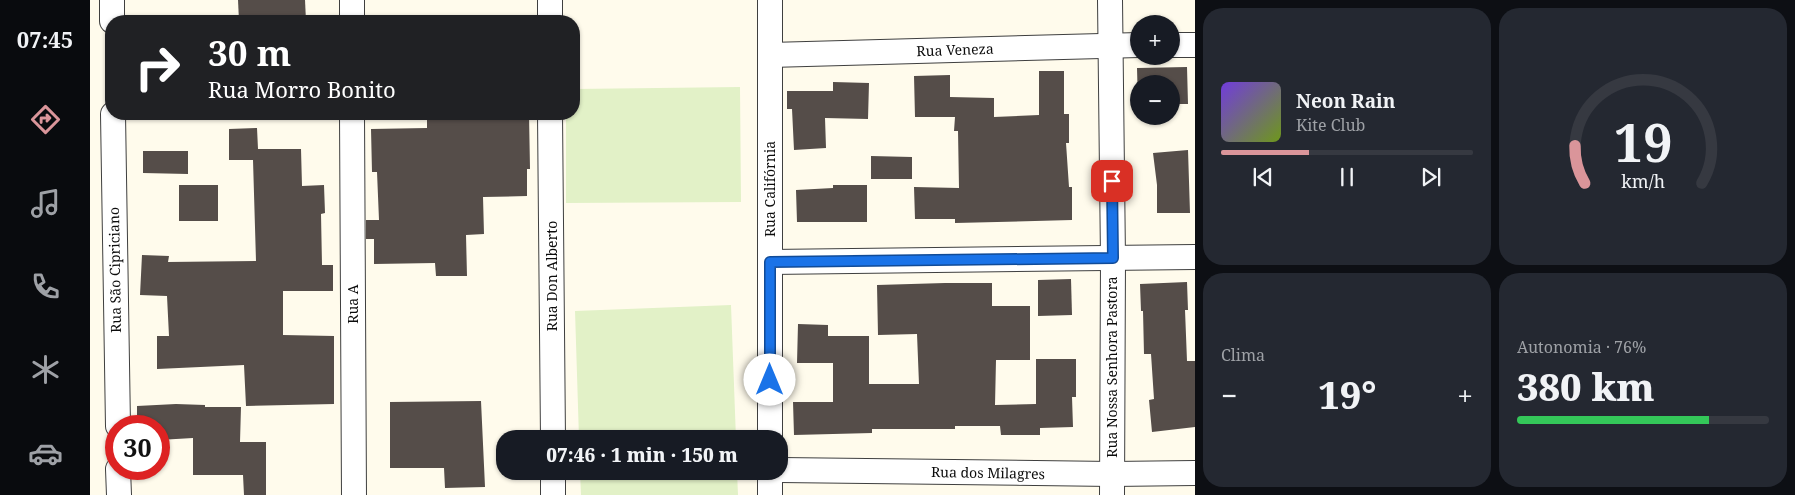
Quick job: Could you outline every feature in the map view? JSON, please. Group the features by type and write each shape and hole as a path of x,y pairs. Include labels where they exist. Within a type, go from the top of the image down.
{"street":[{"path":"112,0 112,15"},
{"path":"352,0 352,15"},
{"path":"550,0 550,15"},
{"name":"Rua Califórnia","path":"770,0 770,430"},
{"name":"Rua Nossa Senhora Pastora","path":"1110,0 1113,258 1112,485"},
{"path":"1180,45 1195,45"},
{"name":"Rua Veneza","path":"770,55 1130,46"},
{"name":"Rua São Cipriciano","path":"113,120 118,415"},
{"name":"Rua A","path":"352,120 354,495"},
{"name":"Rua Don Alberto","path":"550,120 553,430"},
{"path":"770,262 1195,258"},
{"name":"Rua dos Milagres","path":"788,470 1112,485 1195,473"},
{"path":"118,480 118,495"},
{"path":"553,480 553,495"},
{"path":"770,480 770,495"}],"green space":[{"path":"740,87 741,202 566,203 566,120 580,120 580,89"},
{"path":"731,305 736,430 579,430 575,311"},
{"path":"580,480 737,480 738,495 581,495"}],"building":[{"path":"238,0 305,0 306,15 239,15"},
{"path":"1187,67 1188,104 1180,104 1180,75 1137,75 1137,68"},
{"path":"1039,71 1064,71 1064,114 1069,114 1069,143 1066,143 1069,187 1072,187 1072,220 955,223 955,219 915,219 914,187 959,188 958,131 954,131 955,117 915,117 914,76 950,75 950,97 994,98 994,117 1039,115"},
{"path":"833,82 869,83 868,119 825,118 826,148 794,150 792,109 787,109 787,91 833,91"},
{"path":"427,120 529,120 530,169 527,169 527,196 483,197 484,234 466,235 467,276 436,276 435,263 374,264 374,239 366,239 366,220 379,220 377,172 372,172 371,129 427,128"},
{"path":"257,128 258,149 301,149 302,186 324,185 325,213 321,214 322,265 333,265 333,291 283,291 283,335 334,336 334,404 246,406 244,365 157,369 157,336 169,336 167,296 140,295 142,255 169,256 168,262 256,261 253,160 229,160 229,129"},
{"path":"1188,150 1190,213 1157,213 1157,185 1153,153"},
{"path":"143,151 188,151 188,174 143,173"},
{"path":"871,156 912,157 912,179 871,179"},
{"path":"179,185 218,185 218,221 179,221"},
{"path":"833,185 867,185 867,222 797,222 796,190 833,188"},
{"path":"1071,279 1072,315 1038,316 1038,280"},
{"path":"1187,282 1188,310 1185,310 1187,361 1195,361 1195,427 1152,432 1149,400 1154,399 1151,354 1144,354 1140,284"},
{"path":"992,283 992,306 1030,306 1030,360 996,360 995,405 1036,404 1036,359 1076,359 1076,397 1072,397 1073,427 1040,428 1040,435 1001,435 1000,426 955,426 955,429 872,429 872,433 794,435 793,402 833,402 833,363 797,363 798,324 828,325 828,336 869,336 869,384 919,384 917,334 878,335 877,285"},
{"path":"481,401 485,487 445,488 444,468 390,468 390,402"},
{"path":"176,404 205,405 205,407 241,407 240,442 266,442 266,495 244,495 243,475 193,475 193,438 170,439 170,415 137,415 137,406"}],"route":[{"path":"770,380 770,262 1113,258 1112,181"}]}
